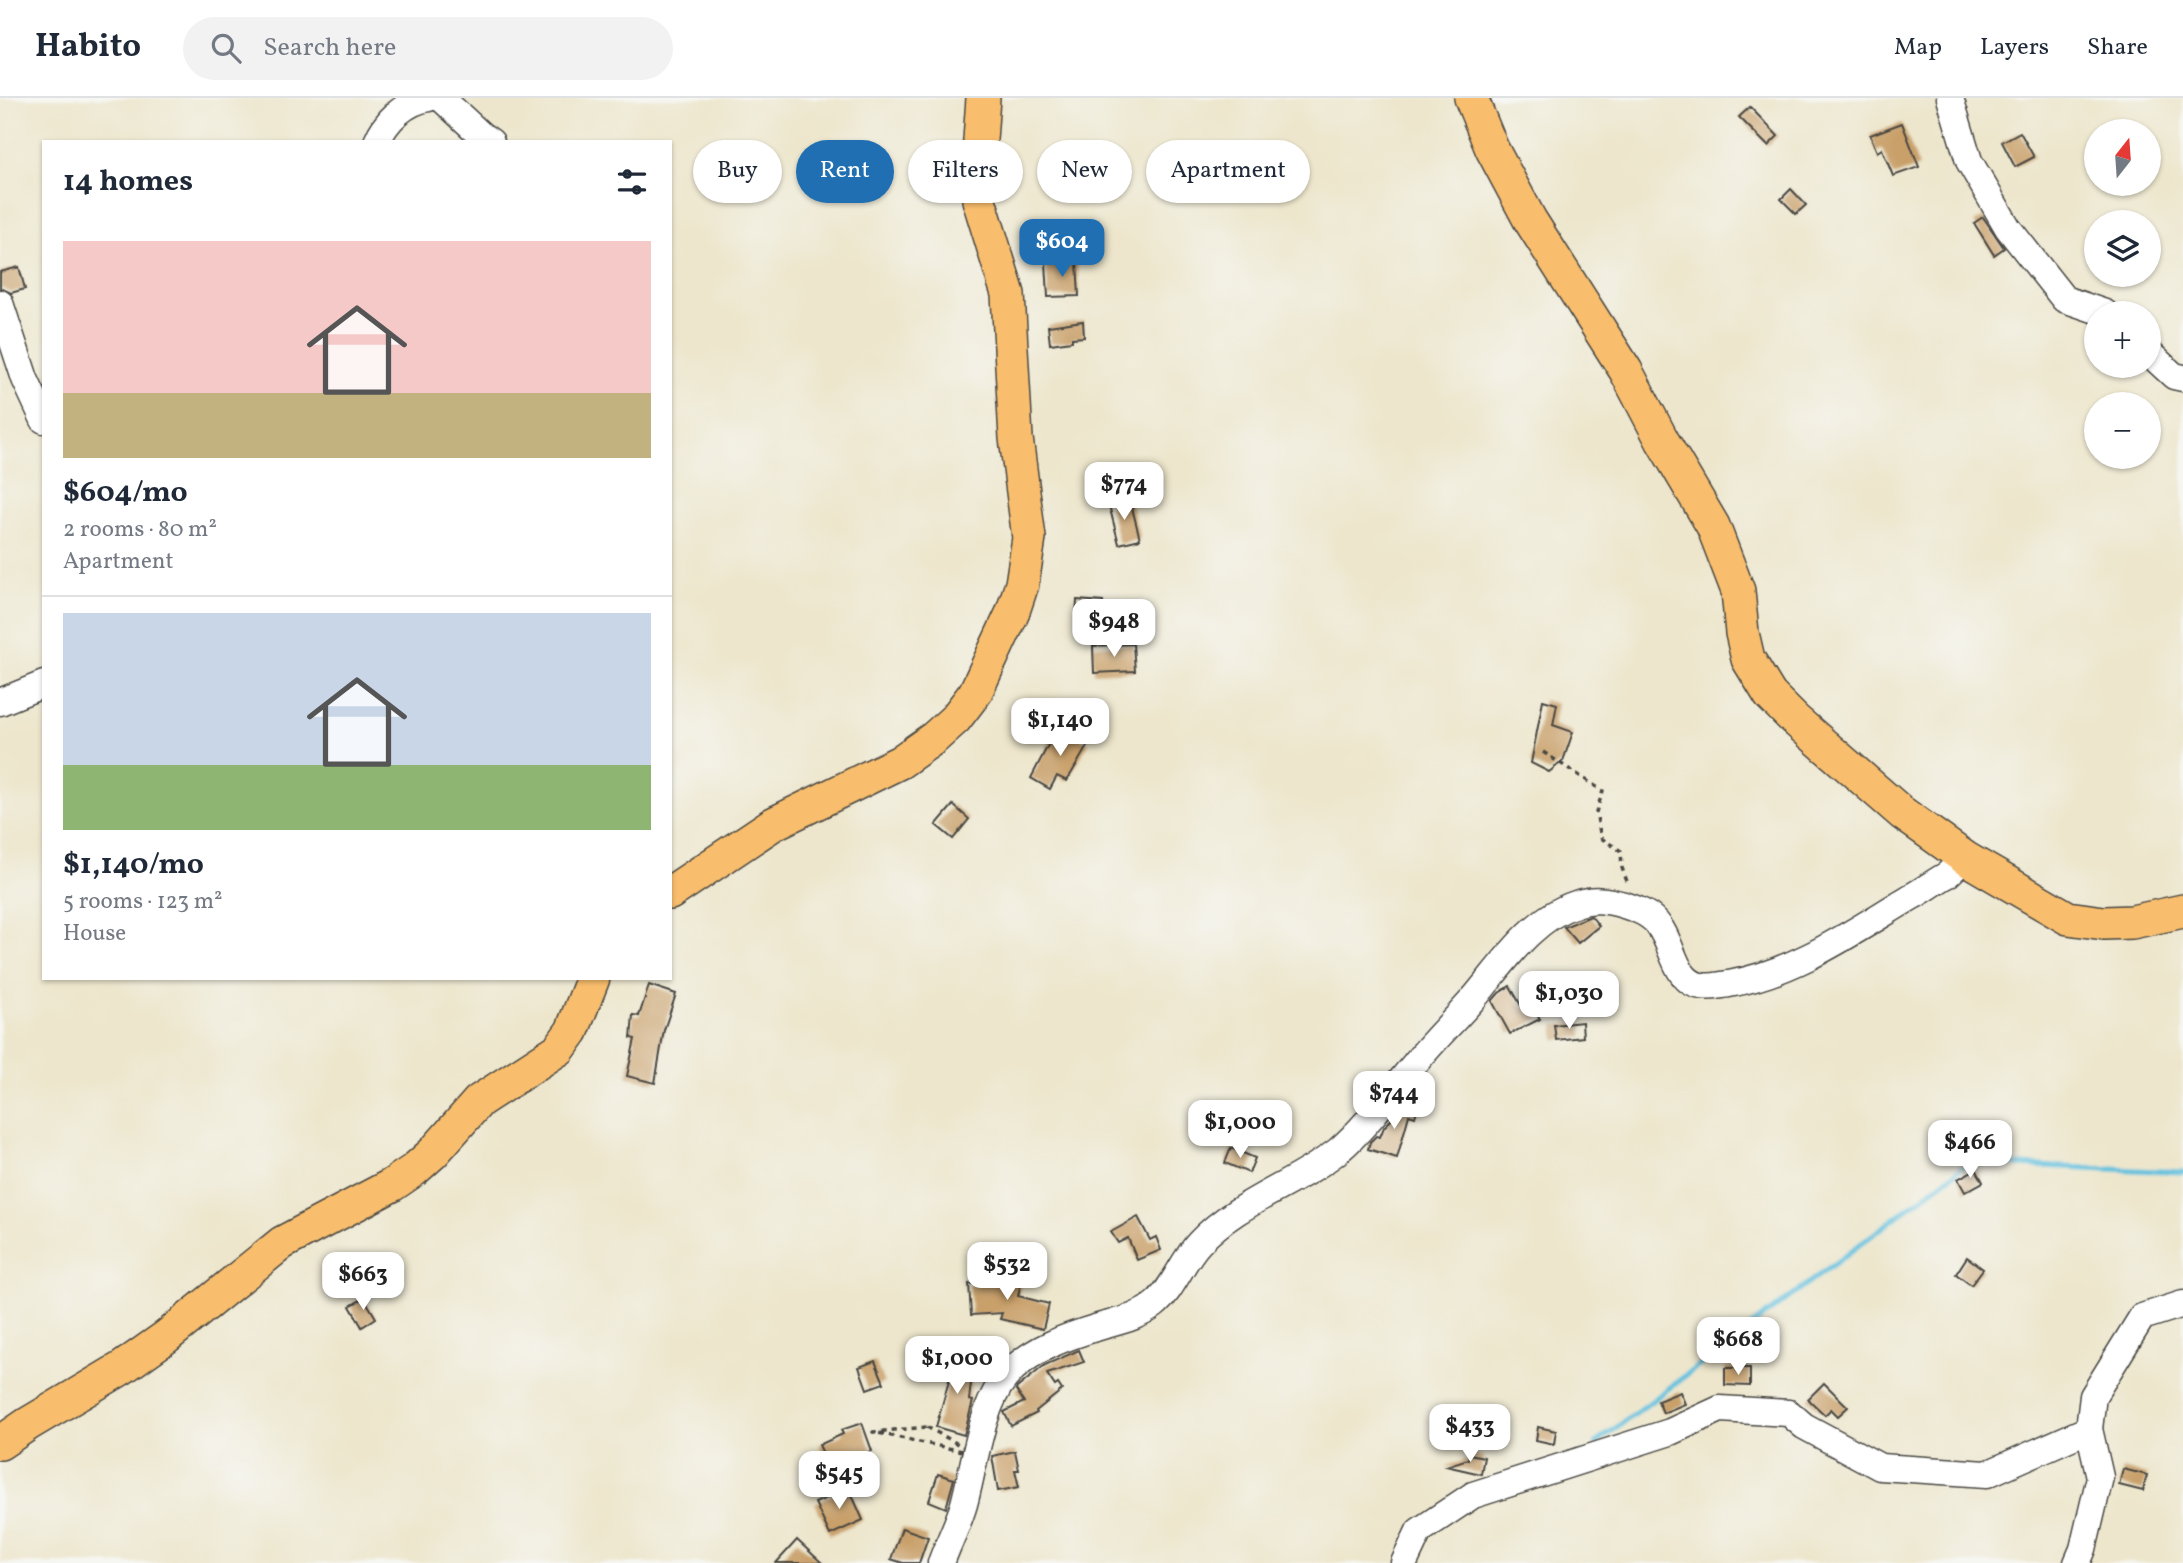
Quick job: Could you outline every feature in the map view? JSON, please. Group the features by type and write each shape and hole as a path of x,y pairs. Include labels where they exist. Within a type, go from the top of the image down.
{"main road":[{"path":"672,892 773,824 900,762 934,738 955,719 975,693 1012,614 1022,584 1029,538 1016,438 1008,295 978,192 983,98"},
{"path":"1471,98 1492,149 1530,220 1626,371 1662,440 1713,526 1738,591 1742,634 1748,659 1761,682 1794,719 1902,813 1965,858 2067,918 2104,923 2132,922 2183,911"},
{"path":"0,1443 122,1368 166,1337 225,1286 282,1243 392,1185 414,1170 433,1153 479,1101 559,1049 572,1031 592,980"}],"street":[{"path":"378,140 389,120 418,100 429,98"},
{"path":"441,98 488,140"},
{"path":"446,98 472,98"},
{"path":"1950,98 1969,161 2008,229 2064,299 2084,306"},
{"path":"0,303 24,379 42,416"},
{"path":"2161,364 2174,376 2183,378"},
{"path":"0,702 42,685"},
{"path":"941,1563 957,1524 993,1399 1003,1380 1018,1364 1050,1345 1076,1334 1136,1316 1154,1306 1198,1243 1251,1203 1337,1151 1357,1132 1441,1031 1531,933 1554,915 1572,905 1588,901 1605,900 1638,909 1659,925 1683,975 1696,986 1715,987 1750,981 1818,953 1947,875 1965,858"},
{"path":"2077,1563 2100,1477 2089,1429 2093,1395 2142,1317 2183,1304"},
{"path":"1404,1563 1419,1531 1473,1495 1670,1432 1720,1409 1789,1413 1804,1426 1880,1468 1987,1474 2089,1429"}],"path":[{"path":"1543,752 1603,791 1596,812 1601,838 1621,851 1622,867 1638,909"},
{"path":"927,1427 976,1454 912,1441 873,1432 927,1427"}],"building":[{"path":"1750,107 1778,136 1768,146 1739,117"},
{"path":"1902,123 1919,167 1893,176 1882,149 1877,152 1870,135"},
{"path":"2020,132 2034,157 2015,167 2002,142"},
{"path":"1791,189 1806,205 1796,214 1781,199"},
{"path":"1983,217 2004,248 1994,255 1974,223"},
{"path":"1077,261 1079,296 1048,297 1046,262"},
{"path":"19,267 25,289 11,293 0,288 0,272"},
{"path":"1083,321 1084,337 1050,344 1048,326"},
{"path":"1130,500 1140,539 1119,544 1109,505"},
{"path":"1077,600 1103,602 1102,620 1076,618"},
{"path":"1133,644 1135,671 1094,673 1093,646"},
{"path":"1543,700 1557,704 1553,725 1573,732 1563,761 1549,772 1531,763"},
{"path":"1058,726 1089,743 1067,781 1057,776 1050,789 1031,778"},
{"path":"953,805 969,819 953,839 936,825"},
{"path":"1591,916 1599,926 1578,943 1564,927"},
{"path":"649,985 676,994 664,1030 655,1083 627,1076 635,1039 631,1038 633,1015 639,1016"},
{"path":"1510,986 1523,1009 1532,1004 1540,1019 1510,1034 1492,1001"},
{"path":"1582,1022 1583,1037 1556,1040 1554,1025"},
{"path":"1406,1099 1419,1103 1415,1117 1409,1115 1397,1158 1368,1149 1370,1142 1376,1136 1380,1137 1384,1127"},
{"path":"1231,1148 1255,1158 1249,1173 1225,1163"},
{"path":"1976,1169 1983,1182 1965,1192 1958,1179"},
{"path":"1138,1217 1150,1240 1156,1237 1161,1250 1137,1260 1128,1238 1118,1243 1111,1232"},
{"path":"1967,1257 1983,1269 1971,1285 1956,1274"},
{"path":"996,1273 1022,1278 1018,1296 1049,1304 1043,1329 1000,1319 1002,1313 971,1315 969,1284 994,1282"},
{"path":"364,1298 376,1318 362,1327 350,1306"},
{"path":"1079,1350 1084,1362 1047,1374 1055,1386 1058,1384 1062,1390 1036,1411 1037,1413 1011,1426 1004,1412 1024,1402 1017,1388 1045,1365"},
{"path":"950,1355 974,1358 969,1400 973,1401 964,1435 936,1427 950,1377 947,1376"},
{"path":"875,1361 884,1383 867,1389 859,1367"},
{"path":"1725,1368 1750,1368 1750,1386 1725,1385"},
{"path":"1824,1383 1848,1407 1838,1416 1831,1409 1825,1415 1808,1399"},
{"path":"1680,1392 1685,1404 1663,1413 1658,1401"},
{"path":"862,1423 872,1451 852,1458 851,1456 829,1466 819,1445 843,1434 841,1430"},
{"path":"1538,1427 1556,1431 1554,1444 1536,1440"},
{"path":"1015,1451 1019,1487 998,1491 992,1456"},
{"path":"1469,1454 1484,1457 1481,1474 1446,1466 1468,1459"},
{"path":"2123,1469 2147,1475 2143,1491 2119,1485"},
{"path":"938,1474 954,1479 946,1508 929,1501"},
{"path":"849,1488 863,1520 830,1535 815,1503"},
{"path":"902,1528 928,1537 919,1563 903,1563 891,1559"},
{"path":"797,1540 822,1563 776,1563"}],"waterway":[{"path":"1596,1443 1968,1163 2183,1172"}]}
